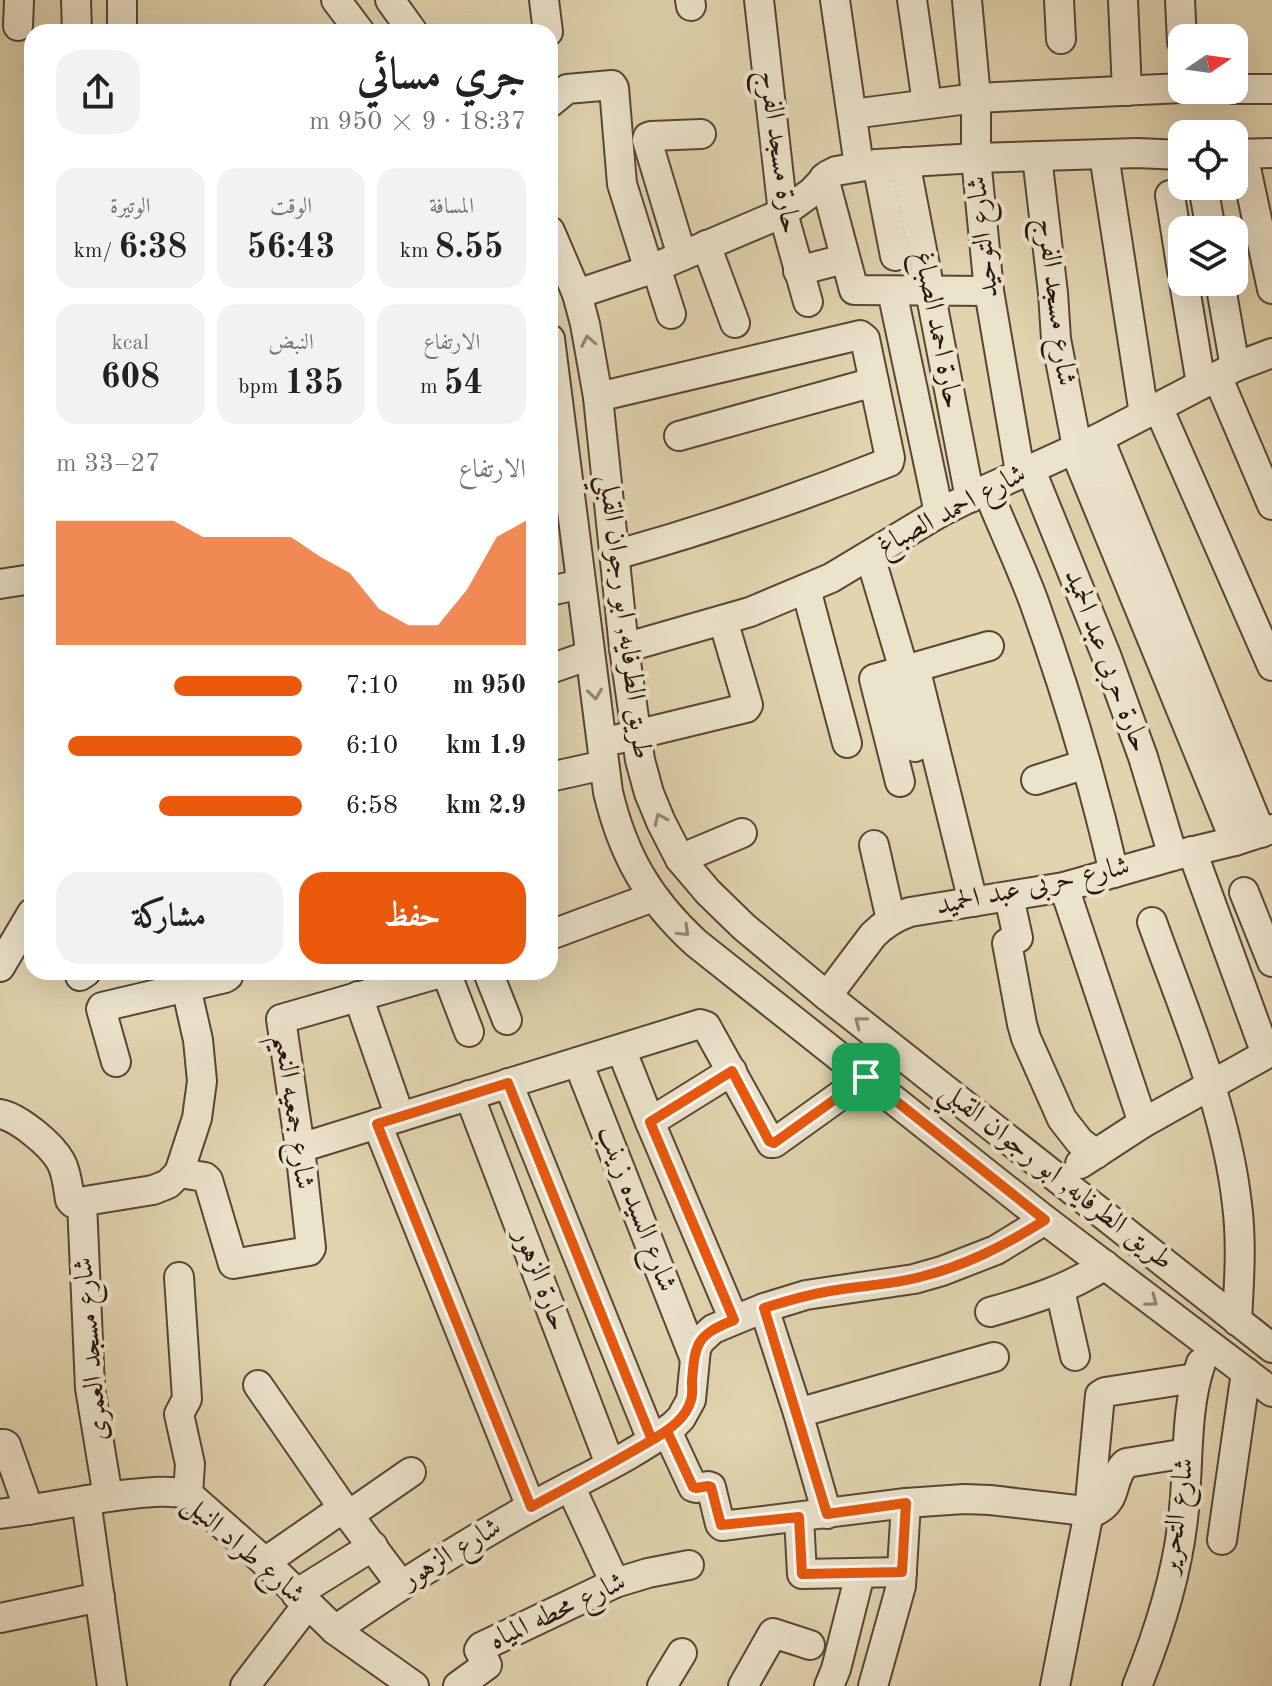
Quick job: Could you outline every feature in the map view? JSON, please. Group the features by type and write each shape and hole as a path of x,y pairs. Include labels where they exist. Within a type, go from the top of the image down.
{"street":[{"path":"76,0 77,24"},
{"path":"122,0 122,24"},
{"path":"336,0 354,24"},
{"path":"390,0 407,24"},
{"path":"544,0 547,24"},
{"name":"حارة مسجد الفرج","path":"759,0 783,213 808,302"},
{"path":"835,0 852,114 880,164 895,256"},
{"path":"912,0 927,103"},
{"name":"شارع التوحيد","path":"967,0 976,98 976,158 989,291 1025,470"},
{"path":"1059,0 1061,39"},
{"path":"1123,0 1127,91"},
{"path":"1180,0 1181,24"},
{"path":"558,96 567,89 612,85 614,88 622,184 671,314"},
{"path":"852,114 976,98 1168,89"},
{"path":"1248,89 1272,89"},
{"path":"701,134 651,136 647,140 694,250 735,323"},
{"path":"1248,154 1272,153"},
{"path":"577,294 652,268 783,213 812,192 832,172 880,164 976,158 1168,154"},
{"path":"1104,155 1151,411 1272,666"},
{"name":"شارع مسجد الفرج","path":"1037,157 1056,339 1083,445 1256,834"},
{"name":"حارة احمد الصباغ","path":"880,164 929,291 978,493 1033,601 1086,764 1114,873"},
{"path":"824,178 854,290 989,291"},
{"path":"1248,194 1272,289"},
{"name":"طريق الطرفايه, ابو رجوان القبلي","path":"558,248 577,294 598,397 624,648 640,760 649,793 680,859 744,927 827,996 1272,1348"},
{"path":"798,271 844,259"},
{"path":"892,291 939,513"},
{"path":"1189,296 1218,376 1272,505"},
{"path":"1218,376 1220,296"},
{"path":"598,397 860,335 865,339 890,458 889,462 772,507 692,534 615,555"},
{"name":"شارع احمد الصباغ","path":"624,648 750,612 831,578 978,493 1083,445 1218,376 1272,353"},
{"path":"679,436 874,382"},
{"name":"طريق الطرفايه, ابو رجوان القبلي","path":"558,464 560,496 581,584 602,754 615,820 625,847 653,897 696,943 1045,1220 1272,1392"},
{"name":"حارة حربى عبد الحميد","path":"1025,470 1106,655 1182,854 1269,1052"},
{"path":"870,556 973,902"},
{"path":"0,584 24,580"},
{"path":"558,589 581,584"},
{"path":"806,589 847,743"},
{"path":"558,773 636,735 746,708 743,685 723,620"},
{"path":"900,782 874,680 989,646"},
{"path":"558,666 590,655"},
{"path":"905,670 915,747"},
{"path":"1036,780 1086,764"},
{"path":"680,859 742,833"},
{"name":"شارع حربى عبد الحميد","path":"827,996 873,935 891,920 910,912 1064,887 1256,834"},
{"path":"874,845 891,920"},
{"path":"1064,887 1143,1123"},
{"path":"1244,892 1272,962"},
{"path":"558,932 653,897"},
{"path":"1009,897 1018,939 1007,943 1023,1031 1062,1119 1080,1142 1096,1154"},
{"path":"1152,922 1211,1085 1231,1166 1240,1240 1237,1321"},
{"path":"0,967 24,926"},
{"path":"116,1062 102,1007 216,980"},
{"name":"شارع جمعيه النعيم","path":"179,1173 208,1180 233,1264 309,1251 300,1148 281,1019 416,980"},
{"path":"448,980 469,1032"},
{"path":"491,980 507,1020"},
{"path":"0,1114 20,1122 55,1153 64,1168 73,1203 153,1190 168,1184 179,1173 201,1101 198,1040 186,987"},
{"path":"358,996 388,1120 531,1507"},
{"path":"300,1148 703,1024 771,1143 866,1077"},
{"path":"621,1049 734,1320"},
{"path":"1059,1178 1143,1123 1269,1052"},
{"name":"شارع السيده زينب","path":"578,1062 694,1357"},
{"path":"650,1122 732,1071"},
{"path":"508,1083 660,1435 693,1487 711,1487 721,1525 964,1499 1089,1512 1098,1510 1109,1501 1118,1473 1126,1463 1187,1453"},
{"name":"حارة الزهور","path":"469,1095 610,1464"},
{"name":"شارع مسجد العمرى","path":"82,1202 100,1597 112,1686"},
{"path":"694,1357 700,1341 713,1329 764,1308 806,1295 914,1279 942,1271 996,1250 1045,1220"},
{"path":"990,1312 1060,1290 1105,1265"},
{"path":"179,1277 187,1399 179,1414 190,1464 188,1494"},
{"path":"1060,1290 1075,1356"},
{"path":"764,1308 827,1514"},
{"name":"شارع التحرير","path":"1137,1686 1157,1635 1179,1542 1195,1378 1207,1343"},
{"name":"شارع الزهور","path":"335,1630 401,1585 531,1507 660,1435 681,1418 691,1400 694,1357"},
{"path":"798,1413 994,1357"},
{"path":"1222,1540 1246,1372"},
{"path":"1055,1686 1089,1512 1102,1393 1195,1378"},
{"path":"258,1385 401,1585"},
{"path":"0,1444 6,1445 29,1510"},
{"path":"265,1562 411,1472"},
{"path":"570,1486 615,1583"},
{"name":"شارع طراد النيل","path":"0,1514 150,1492 188,1494 335,1630 414,1686"},
{"path":"873,1686 901,1586 906,1503"},
{"path":"799,1517 802,1574 902,1572"},
{"path":"245,1686 301,1599 373,1546"},
{"name":"شارع محطه المياه","path":"458,1686 487,1665 479,1650 481,1647 615,1583 689,1565"},
{"path":"829,1686 860,1574"},
{"path":"0,1618 100,1597"},
{"path":"743,1686 773,1633 810,1645"},
{"path":"662,1686 682,1653"}],"route":[{"path":"866,1077 774,1143 769,1141 732,1071 650,1122 734,1320 713,1329 700,1341 694,1357 691,1400 687,1409 674,1425 652,1440 508,1083 377,1124 531,1507 610,1464 652,1440 667,1431 693,1487 711,1487 721,1525 799,1517 802,1574 902,1572 906,1503 827,1514 764,1308 806,1295 886,1284 942,1271 996,1250 1045,1220 866,1077"}]}
